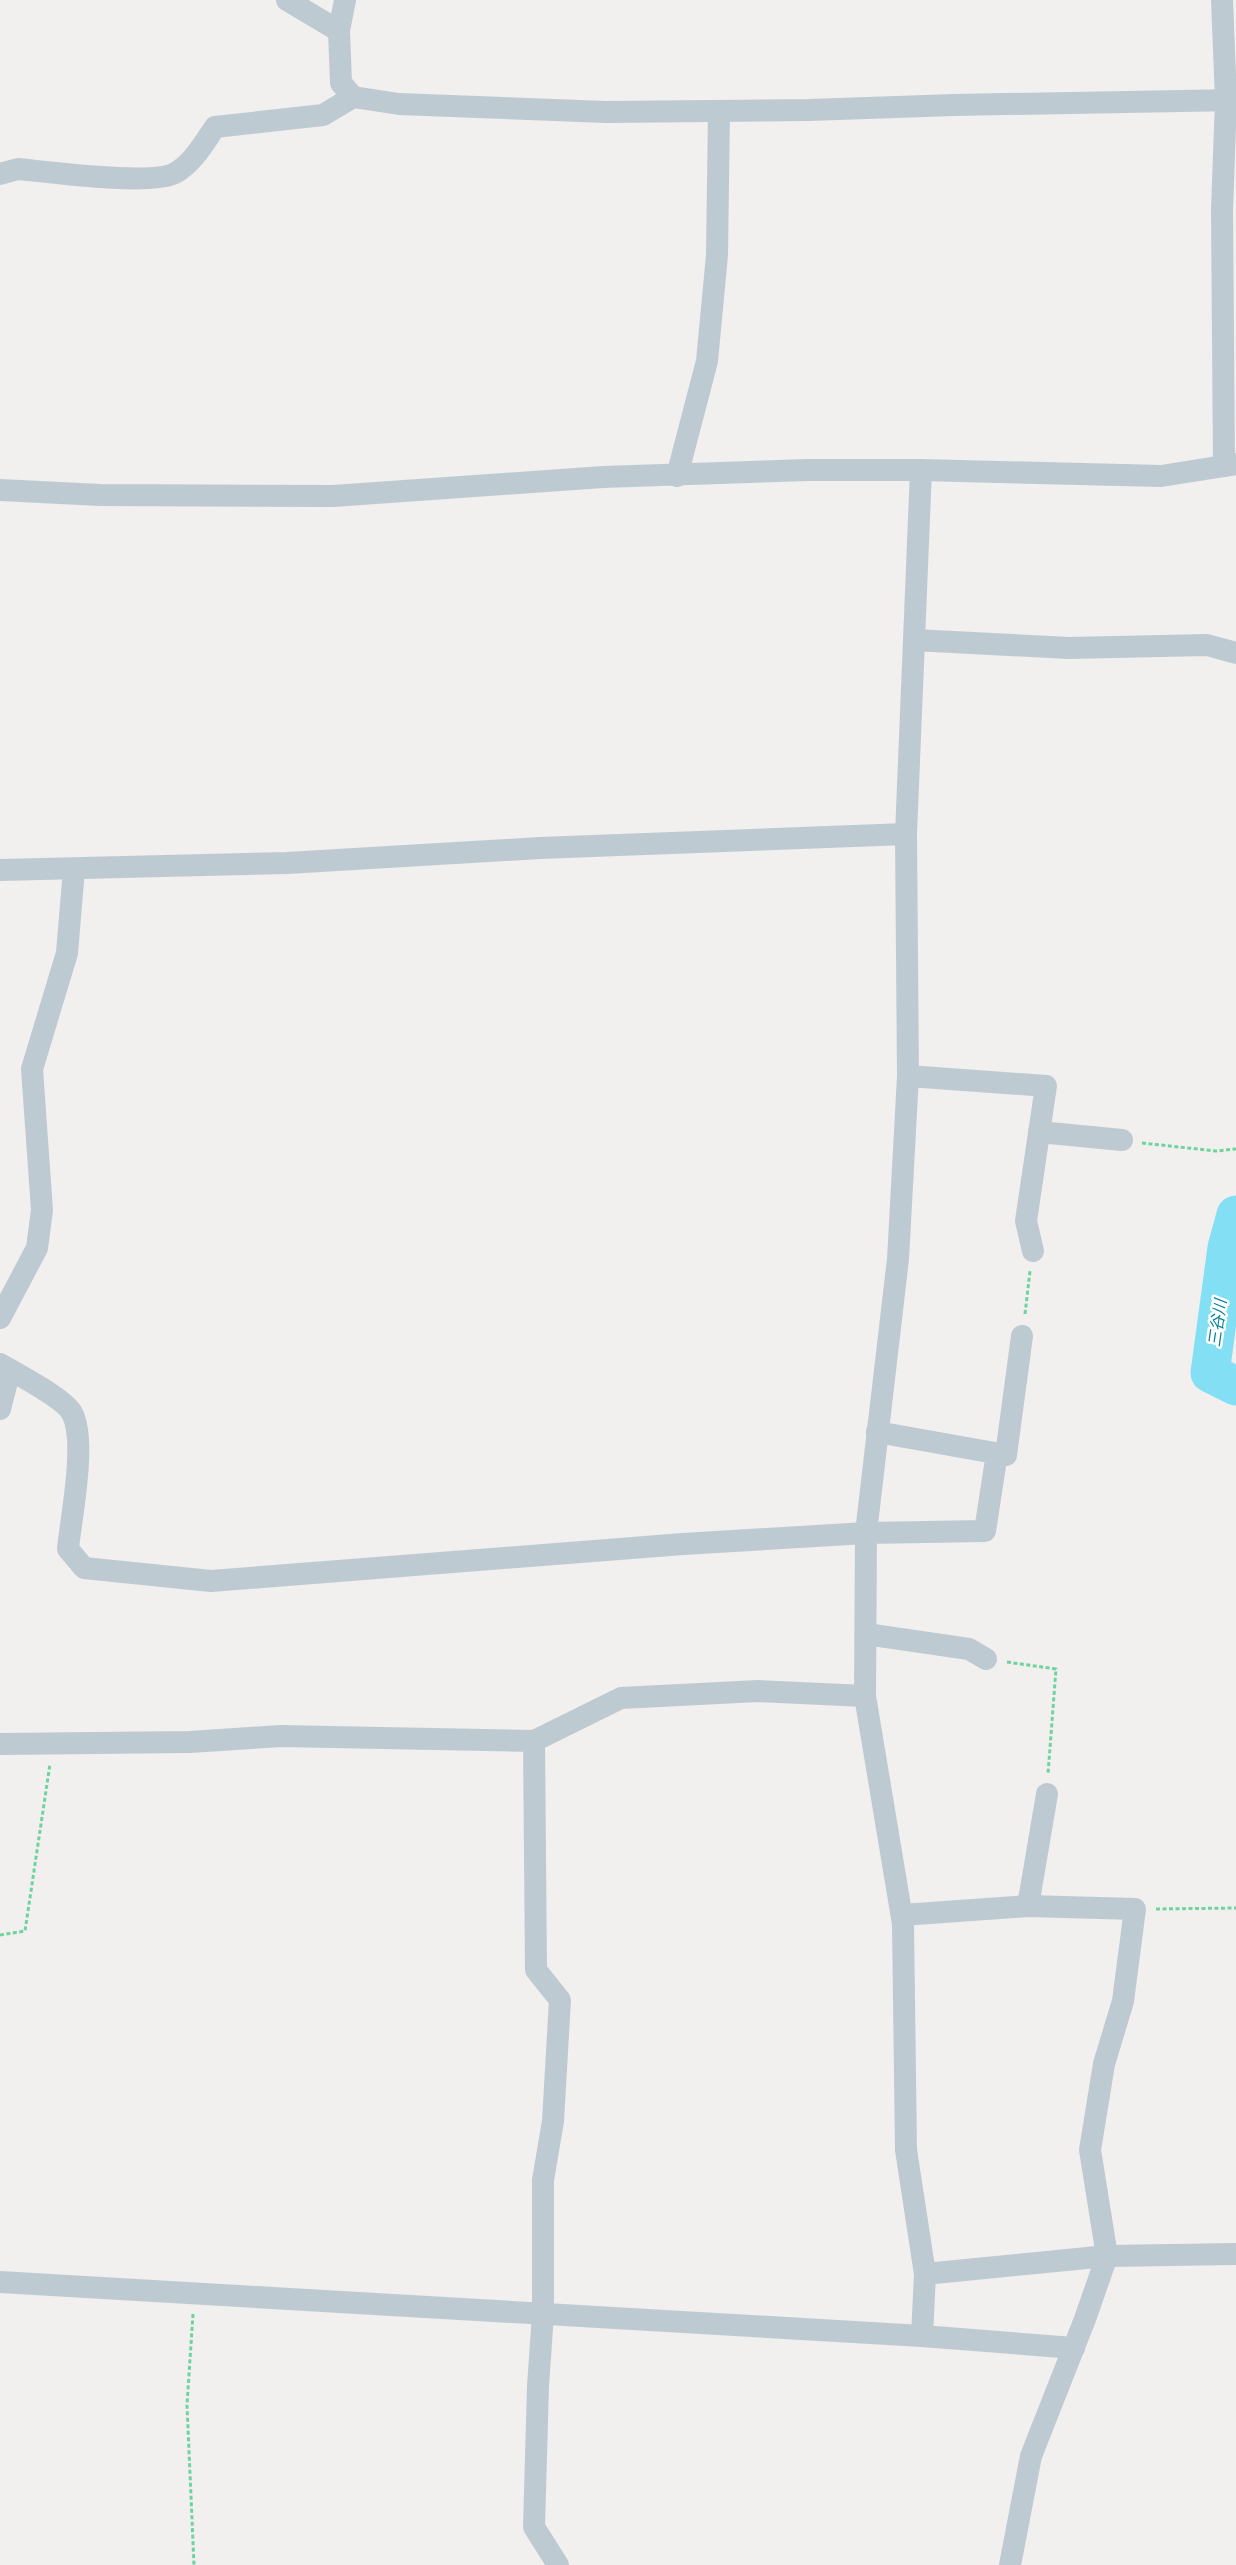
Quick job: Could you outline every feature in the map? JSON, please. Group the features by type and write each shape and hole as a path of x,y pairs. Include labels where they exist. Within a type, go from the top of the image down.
{"street":[{"path":"287,0 339,30"},
{"path":"345,0 339,30 341,83 353,97"},
{"path":"0,490 100,495 333,496 602,477 677,476 808,470 921,470 1160,476 1230,465 1222,210 1231,100 1222,0"},
{"path":"0,174 18,169 132,179 174,174 193,159 215,127 323,114 353,97 399,104 480,108 719,111 1231,100"},
{"path":"677,476 707,361 717,255 719,111"},
{"path":"921,470 906,834 908,1076 898,1259 866,1533 865,1696 902,1915 906,2150 925,2274 922,2336"},
{"path":"914,640 1069,648 1208,646 1236,653"},
{"path":"0,870 287,863 540,848 906,834"},
{"path":"0,1318 37,1248 42,1210 32,1069 67,953 74,869"},
{"path":"908,1076 1046,1086 1026,1221 1033,1251"},
{"path":"1039,1132 1122,1140"},
{"path":"877,1432 1006,1455 1022,1336"},
{"path":"0,1409 5,1367 54,1396 72,1412 79,1444 68,1549 84,1568 211,1581 683,1544 866,1533 985,1531 997,1453"},
{"path":"866,1634 969,1649 986,1659"},
{"path":"0,1744 190,1742 281,1736 534,1741 621,1698 758,1691 865,1696"},
{"path":"534,1741 536,1970 560,2000 553,2121 542,2180 543,2314 538,2386 534,2527 558,2565"},
{"path":"1028,1906 1047,1794"},
{"path":"902,1915 1028,1906 1135,1909 1123,2001 1104,2064 1090,2150 1107,2256 1074,2348 1031,2456 1010,2565"},
{"path":"925,2274 1107,2256 1227,2254"},
{"path":"0,2282 922,2336 1074,2348"}],"path":[{"path":"1122,1140 1216,1151 1236,1149"},
{"path":"1022,1336 1033,1251"},
{"path":"986,1659 1056,1669 1047,1794"},
{"path":"0,1935 25,1931 53,1744"},
{"path":"1135,1909 1236,1908"},
{"path":"194,2293 187,2405 194,2565"}],"waterway":[{"name":"三谷川","path":"1236,1215 1227,1248 1210,1373 1236,1386"}]}
